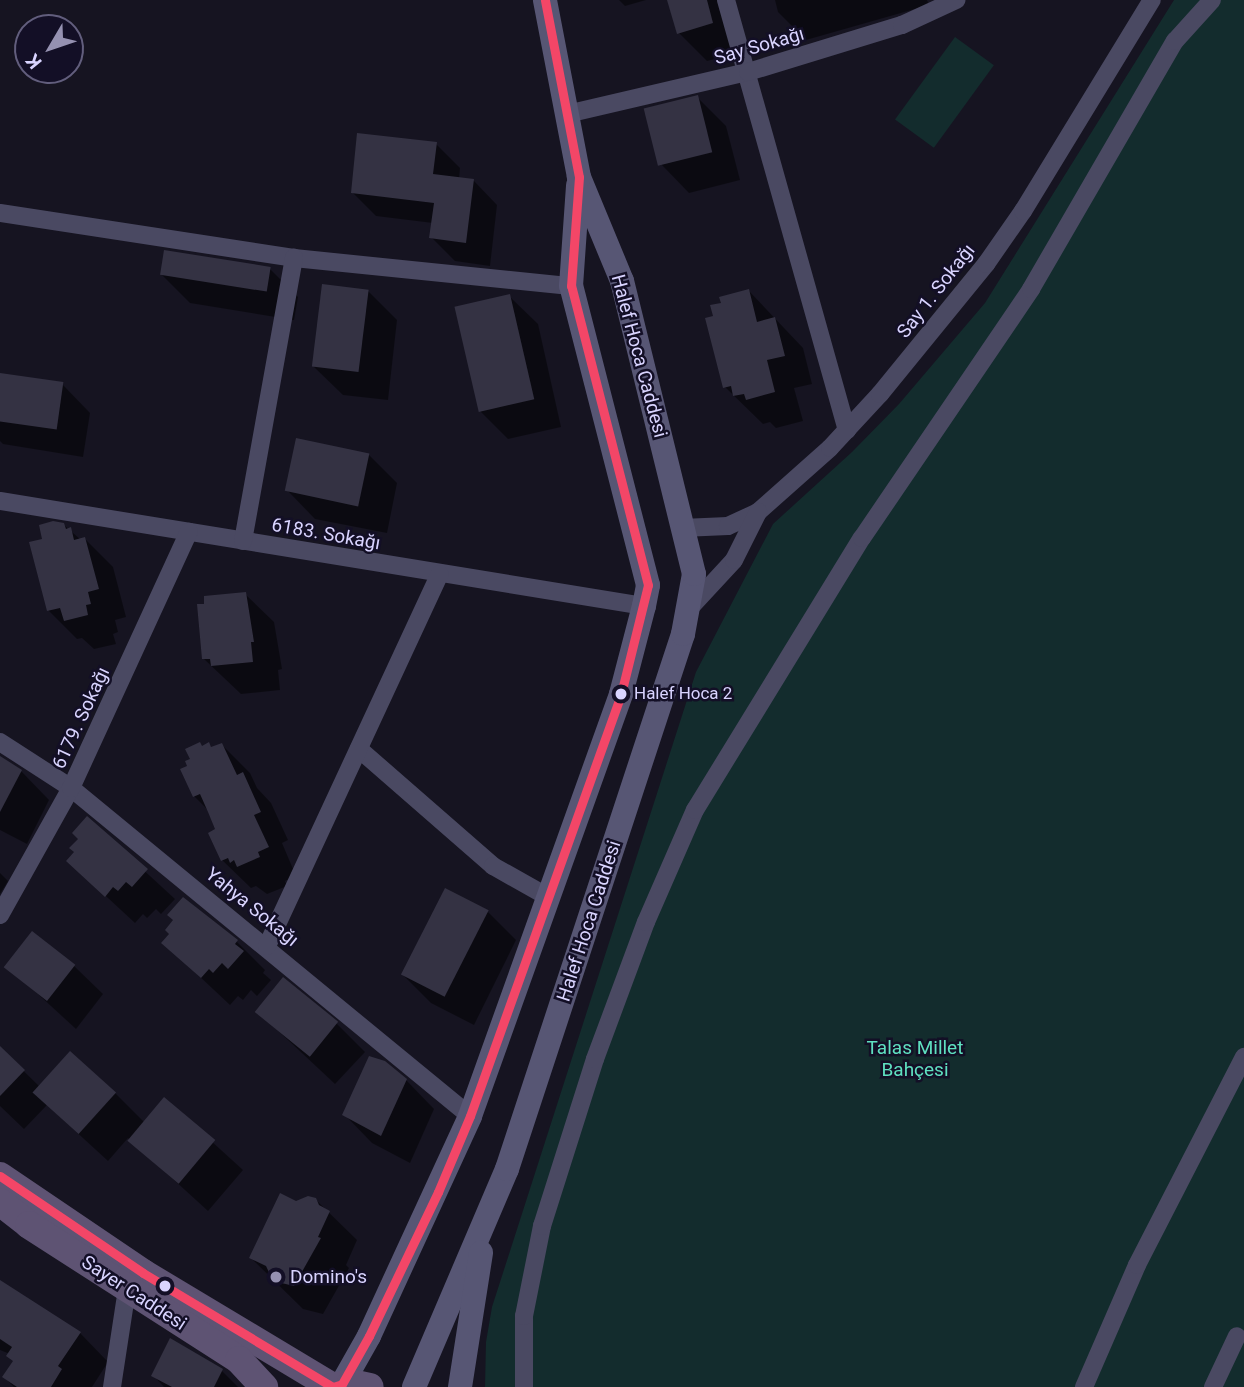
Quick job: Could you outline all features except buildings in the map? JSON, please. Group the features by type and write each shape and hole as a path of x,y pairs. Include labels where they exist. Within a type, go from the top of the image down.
{"main road":[{"path":"336,1386 369,1336 470,1116 621,694 645,606 648,586 571,286 579,177 545,0"},
{"name":"Halef Hoca Caddesi","path":"414,1387 507,1169 683,634 694,574 622,281 579,177"},
{"name":"Sayer Caddesi","path":"0,1176 133,1266 336,1386"},
{"name":"Sayer Caddesi","path":"0,1202 29,1225 239,1360 264,1387"},
{"path":"460,1387 488,1213"},
{"path":"336,1386 370,1387"}],"street":[{"path":"726,0 847,430"},
{"name":"Say Sokağı","path":"567,114 748,72 902,25 956,0"},
{"name":"Say 1. Sokağı","path":"682,528 728,526 758,512 802,475 847,430 946,314 1016,221 1152,0"},
{"path":"524,1387 524,1316 542,1226 595,1059 646,922 695,810 862,538 1031,289 1175,41 1212,0"},
{"path":"0,212 294,258 571,286"},
{"path":"243,541 294,258"},
{"name":"6183. Sokağı","path":"0,501 440,575 645,606"},
{"path":"687,611 734,560 758,512"},
{"name":"6179. Sokağı","path":"0,915 71,788 189,532"},
{"path":"267,946 440,575"},
{"name":"Yahya Sokağı","path":"0,741 71,788 267,946 470,1116"},
{"path":"359,749 493,866 548,897"},
{"path":"1084,1387 1137,1265 1242,1062"},
{"path":"112,1387 127,1289"},
{"path":"1213,1387 1237,1336"}],"green space":[{"name":"Talas Millet Bahçesi","path":"1174,0 1244,0 1244,1387 485,1387 486,1342 492,1307 696,672 773,524 852,452 899,404 985,303"},
{"path":"955,37 994,65 934,148 895,120"}],"transit line":[{"path":"0,1176 143,1273 333,1387 342,1384 369,1336 438,1192 470,1116 621,694 648,585 571,286 579,177 545,0"}],"place":[{"name":"Halef Hoca 2","path":"621,694"},
{"name":"Domino's","path":"276,1277"}]}
